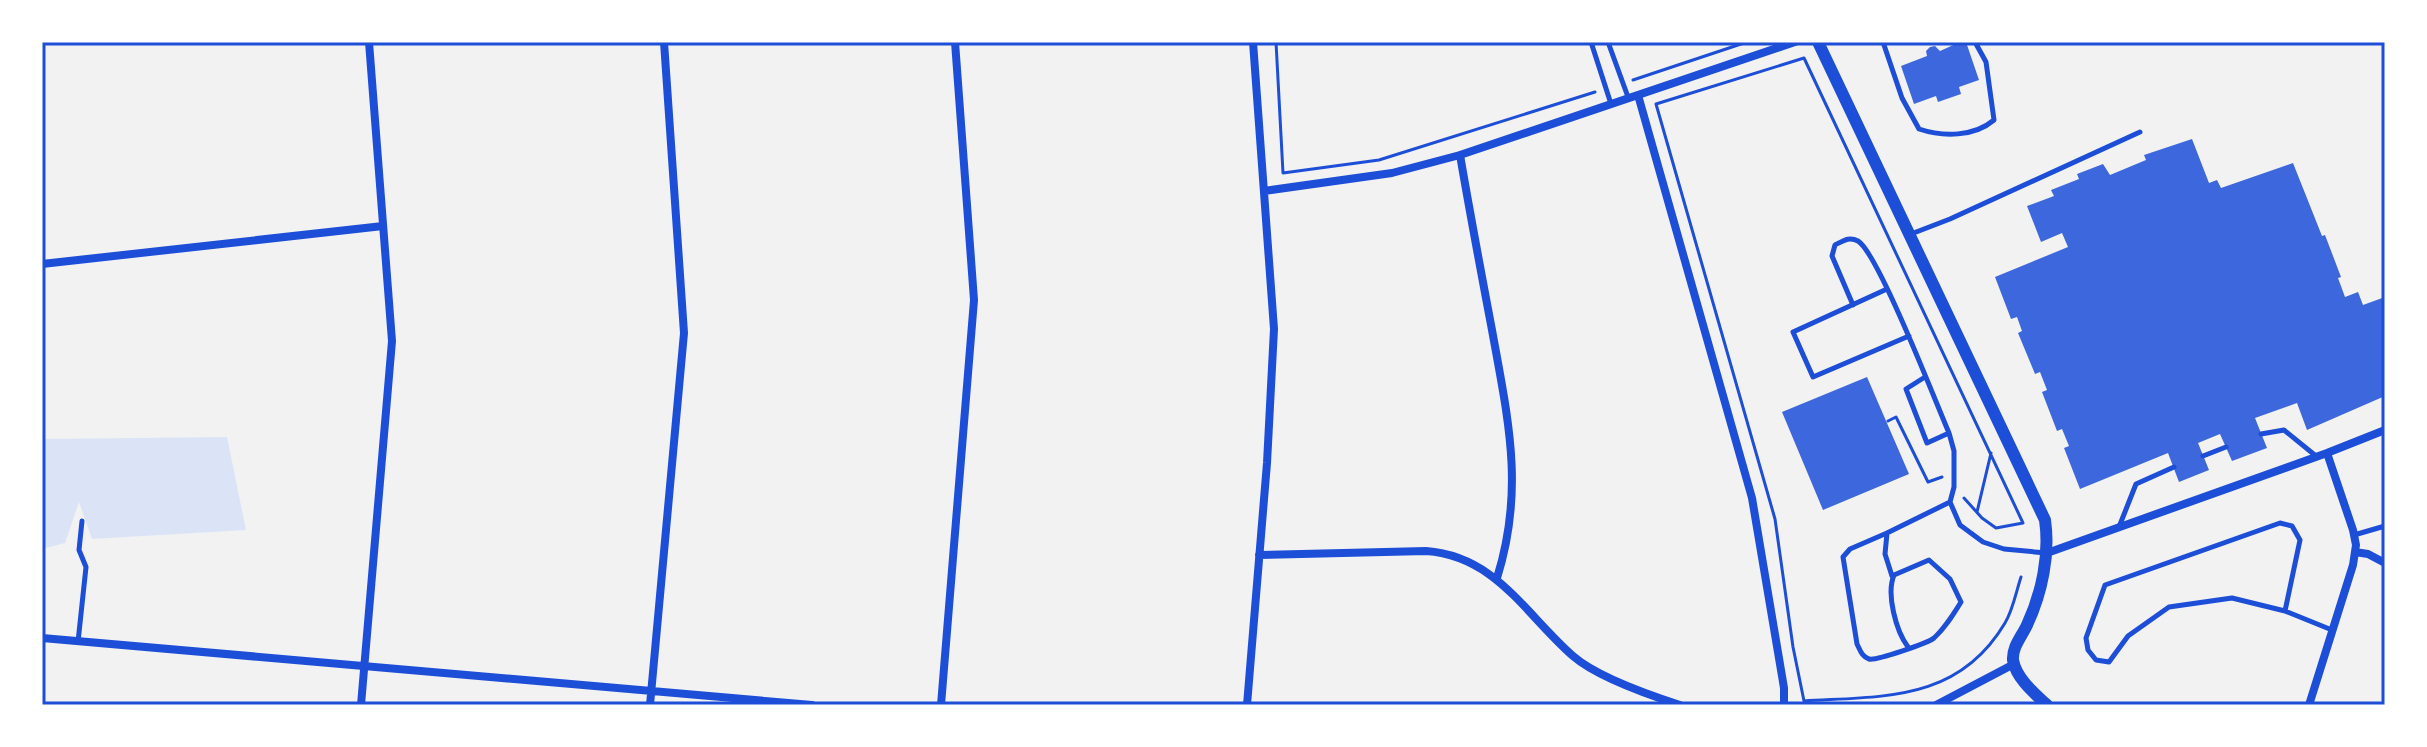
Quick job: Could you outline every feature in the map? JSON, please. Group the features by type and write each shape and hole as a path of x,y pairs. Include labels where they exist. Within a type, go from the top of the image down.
{"street":[{"path":"361,705 392,341 369,42"},
{"path":"650,705 684,333 664,42"},
{"path":"941,705 974,300 955,42"},
{"path":"1247,705 1267,463 1274,329 1253,42"},
{"path":"1264,191 1392,173 1460,155 1795,42"},
{"path":"1818,42 2039,504 2047,533 2047,553 2032,613 2013,655 2014,664 2030,690 2047,705"},
{"path":"1638,95 1752,498 1784,688 1784,705"},
{"path":"1460,155 1512,443 1513,498 1507,548 1497,578"},
{"path":"42,264 383,226"},
{"path":"2047,553 2385,430"},
{"path":"2309,705 2355,552 2354,535 2327,453"},
{"path":"2355,552 2368,554 2385,563"},
{"path":"1259,555 1447,553 1467,559 1497,578 1575,658 1638,692 1680,705"},
{"path":"42,638 812,705"},
{"path":"1936,705 2014,664"}],"lane":[{"path":"1591,42 1611,104"},
{"path":"1608,42 1628,98"},
{"path":"1883,42 1909,112 1919,129 1933,133 1982,130 1994,120 1986,62 1975,42"},
{"path":"1910,234 1950,219 2140,132"},
{"path":"1853,305 1832,256 1835,245 1848,238 1863,245 1887,289 1949,433 1954,451 1954,487 1950,502 1960,525 1983,542 2004,549 2047,553"},
{"path":"1887,289 1793,332 1813,377 1909,336"},
{"path":"1925,377 1906,389 1927,443 1949,433"},
{"path":"2261,434 2284,430 2317,457"},
{"path":"2203,456 2226,447"},
{"path":"2119,527 2136,484 2174,467"},
{"path":"1893,578 1904,569 1929,560 1950,579 1961,602 1934,638 1921,646 1869,659 1857,644 1843,557 1850,549 1950,502"},
{"path":"78,642 86,567 79,550 82,521"},
{"path":"2285,611 2300,540 2292,526 2280,523 2105,585 2086,638 2088,650 2096,660 2109,662 2128,636 2169,607 2232,598 2285,611 2332,630"},
{"path":"2354,535 2385,526"},
{"path":"1887,533 1885,554 1893,578 1890,594 1908,647"}],"path":[{"path":"1276,42 1283,173 1379,160 1607,88"},
{"path":"1622,83 1747,42"},
{"path":"1961,495 1996,528 2023,523 1804,58 1656,104 1775,519 1804,701 1897,695 1935,685 1973,665 2006,622 2021,577"},
{"path":"1888,421 1896,417 1928,482 1943,476 1945,478"},
{"path":"1977,513 1991,453"}],"shaded area":[{"path":"227,437 246,530 92,539 79,502 65,543 42,549 42,439"}],"building":[{"path":"1966,42 1979,80 1959,87 1961,94 1938,102 1936,96 1914,104 1901,66 1927,56 1926,51 1930,47 1935,46 1940,51"},
{"path":"2192,139 2209,183 2217,180 2221,188 2293,163 2322,236 2325,235 2345,297 2358,292 2363,305 2385,297 2385,396 2307,430 2297,403 2255,418 2267,448 2232,461 2220,434 2198,443 2209,470 2179,482 2168,453 2080,489 2064,448 2069,446 2062,429 2057,431 2042,392 2047,390 2040,372 2035,374 2018,333 2022,331 2017,317 2011,319 1995,277 2068,247 2062,233 2041,242 2027,206 2054,196 2051,190 2079,179 2077,174 2103,164 2110,175 2146,160 2144,155"},
{"path":"1867,377 1909,474 1823,510 1782,412"}]}
